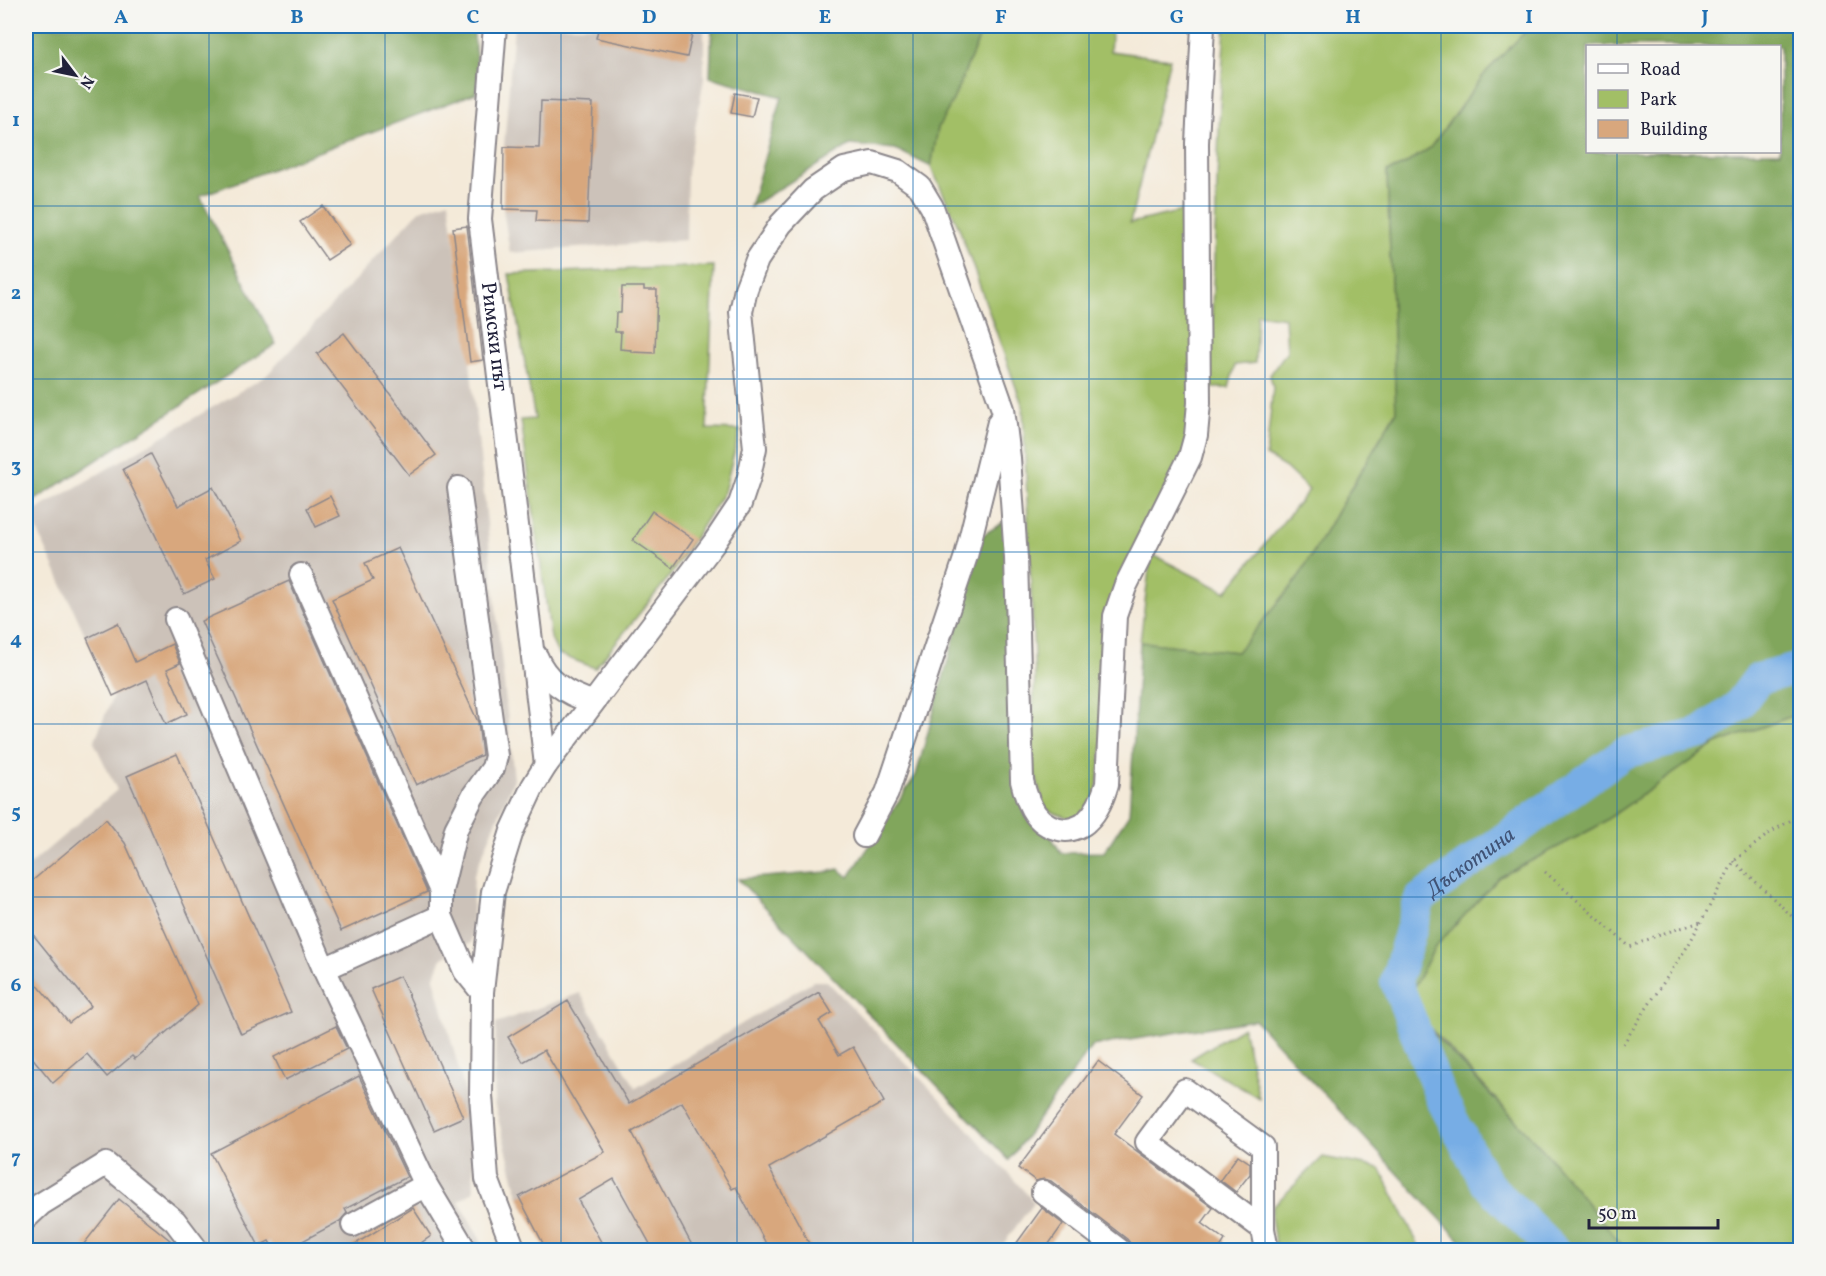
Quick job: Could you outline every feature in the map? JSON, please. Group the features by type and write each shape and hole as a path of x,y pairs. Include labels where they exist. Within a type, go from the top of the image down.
{"street":[{"name":"Римски път","path":"495,26 480,219 546,765"},
{"path":"514,1251 487,1179 481,1095 483,992 493,892 498,871 515,823 546,765 714,543 740,504 755,448 741,312 746,289 758,260 781,224 813,190 844,169 872,163 898,171 920,186 932,207 1002,409 1009,458 1016,558 1022,781 1027,802 1038,819 1053,829 1070,830 1087,823 1101,803 1107,784 1115,616 1125,587 1190,457 1196,435 1199,403 1197,143 1203,26"},
{"path":"864,836 887,793 966,556 1002,409"},
{"path":"459,488 496,756 494,768 473,796 456,829 441,891 441,916 465,971 483,992"},
{"path":"302,575 441,891"},
{"path":"176,619 324,969 396,1126 426,1185 465,1251"},
{"name":"Римски път","path":"533,648 545,672 554,682 573,695 593,702"},
{"path":"324,969 441,916"},
{"path":"1185,1090 1263,1147 1265,1240 1147,1142 1185,1090"},
{"path":"26,1218 41,1204 106,1164 175,1221 197,1251"},
{"path":"353,1225 426,1185"},
{"path":"1042,1192 1119,1251"}],"path":[{"path":"1623,1044 1689,944 1734,861 1771,832 1800,816"},
{"path":"1734,861 1800,924"},
{"path":"1545,872 1630,947 1661,934 1701,922"}],"shaded area":[{"path":"514,26 704,26 704,78 687,172 686,240 510,253 503,209 504,147"},
{"path":"449,201 470,362 514,779 474,875 471,943 442,958 434,978 471,1114 474,1191 459,1201 486,1250 26,1250 26,868 117,790 94,742 113,696 30,514 266,376 420,210"},
{"path":"813,981 827,981 961,1121 1034,1202 999,1250 547,1250 519,1197 494,1103 496,1023 580,993 636,1088"}],"green space":[{"path":"26,26 473,26 478,78 476,93 200,196 276,344 26,506"},
{"path":"712,26 984,26 953,100 938,128 931,167 895,149 850,145 750,207 782,97 710,77"},
{"path":"984,26 1112,26 1110,51 1170,59 1130,223 1196,208 1197,384 1184,457 1125,573 1096,797 1074,820 1045,809 1030,757 1035,678 1023,407 958,225 931,167 938,128 953,100"},
{"path":"1225,26 1531,26 1486,72 1430,148 1404,165 1387,172 1396,411 1297,580 1237,652 1140,642 1151,554 1226,592 1309,490 1286,468 1266,456 1273,387 1270,375 1287,351 1285,318 1257,314 1255,363 1235,365 1229,388 1209,388"},
{"path":"1531,26 1800,26 1800,713 1716,744 1594,828 1500,877 1435,947 1406,1002 1545,1152 1626,1250 1469,1250 1255,1020 1092,1046 1009,1160 738,879 827,872 839,869 849,877 916,775 983,535 1011,517 1025,793 1061,853 1104,852 1129,814 1140,642 1237,652 1297,580 1396,412 1387,172 1404,165 1430,148 1486,72"},
{"path":"714,266 707,429 740,430 724,492 670,576 595,668 558,654 551,639 521,420 535,419 509,274"},
{"path":"1800,713 1800,1250 1626,1250 1545,1152 1406,1002 1435,947 1500,877 1594,828 1716,744"},
{"path":"1243,1027 1259,1098 1191,1059"},
{"path":"1323,1157 1380,1168 1421,1250 1276,1250 1271,1216 1273,1206"}],"building":[{"path":"599,26 694,26 687,57 596,38"},
{"path":"735,93 757,97 752,117 731,113"},
{"path":"541,101 593,103 588,223 536,221 537,210 503,209 504,147 539,148"},
{"path":"323,206 350,245 327,260 300,222"},
{"path":"467,226 483,360 470,362 453,228"},
{"path":"622,287 644,287 644,290 657,290 655,353 620,349 621,332 615,332 616,313 621,313"},
{"path":"344,333 436,455 409,475 317,354"},
{"path":"151,454 178,506 213,487 241,541 205,560 215,579 184,594 123,469"},
{"path":"330,496 340,516 316,527 307,508"},
{"path":"652,511 693,539 673,568 633,540"},
{"path":"398,548 478,722 482,755 416,785 332,599 373,580 365,563"},
{"path":"289,581 427,892 341,931 201,621"},
{"path":"118,623 135,662 172,644 180,663 167,669 187,714 166,724 147,680 113,696 87,638"},
{"path":"177,754 291,1012 241,1034 127,776"},
{"path":"106,819 125,843 198,1005 135,1059 132,1056 107,1077 87,1054 53,1083 26,1050 26,971 69,1023 91,1006 26,926 26,886"},
{"path":"400,976 463,1117 434,1130 371,989"},
{"path":"819,992 832,1013 819,1021 839,1055 853,1047 884,1102 769,1168 813,1251 770,1251 736,1187 732,1189 682,1102 632,1132 695,1251 654,1251 614,1179 578,1200 606,1251 547,1251 519,1197 605,1152 544,1050 523,1062 508,1037 568,1001 629,1104"},
{"path":"336,1026 347,1049 285,1080 274,1057"},
{"path":"1098,1061 1143,1095 1114,1134 1213,1208 1202,1223 1225,1240 1218,1251 1132,1251 1127,1239 1051,1181 1044,1179 1036,1181 1018,1168"},
{"path":"359,1076 407,1177 345,1209 347,1213 340,1221 284,1251 275,1251 269,1241 259,1246 211,1153"},
{"path":"1238,1155 1250,1163 1250,1174 1236,1192 1220,1180"},
{"path":"119,1199 176,1245 180,1251 91,1251 83,1245"},
{"path":"413,1208 431,1236 409,1251 344,1251"},
{"path":"1042,1208 1063,1224 1044,1251 1011,1251"}],"waterway":[{"name":"Дъскотина","path":"1554,1250 1486,1183 1441,1098 1396,981 1420,899 1624,753 1701,733 1738,706 1758,679 1800,668"}]}
